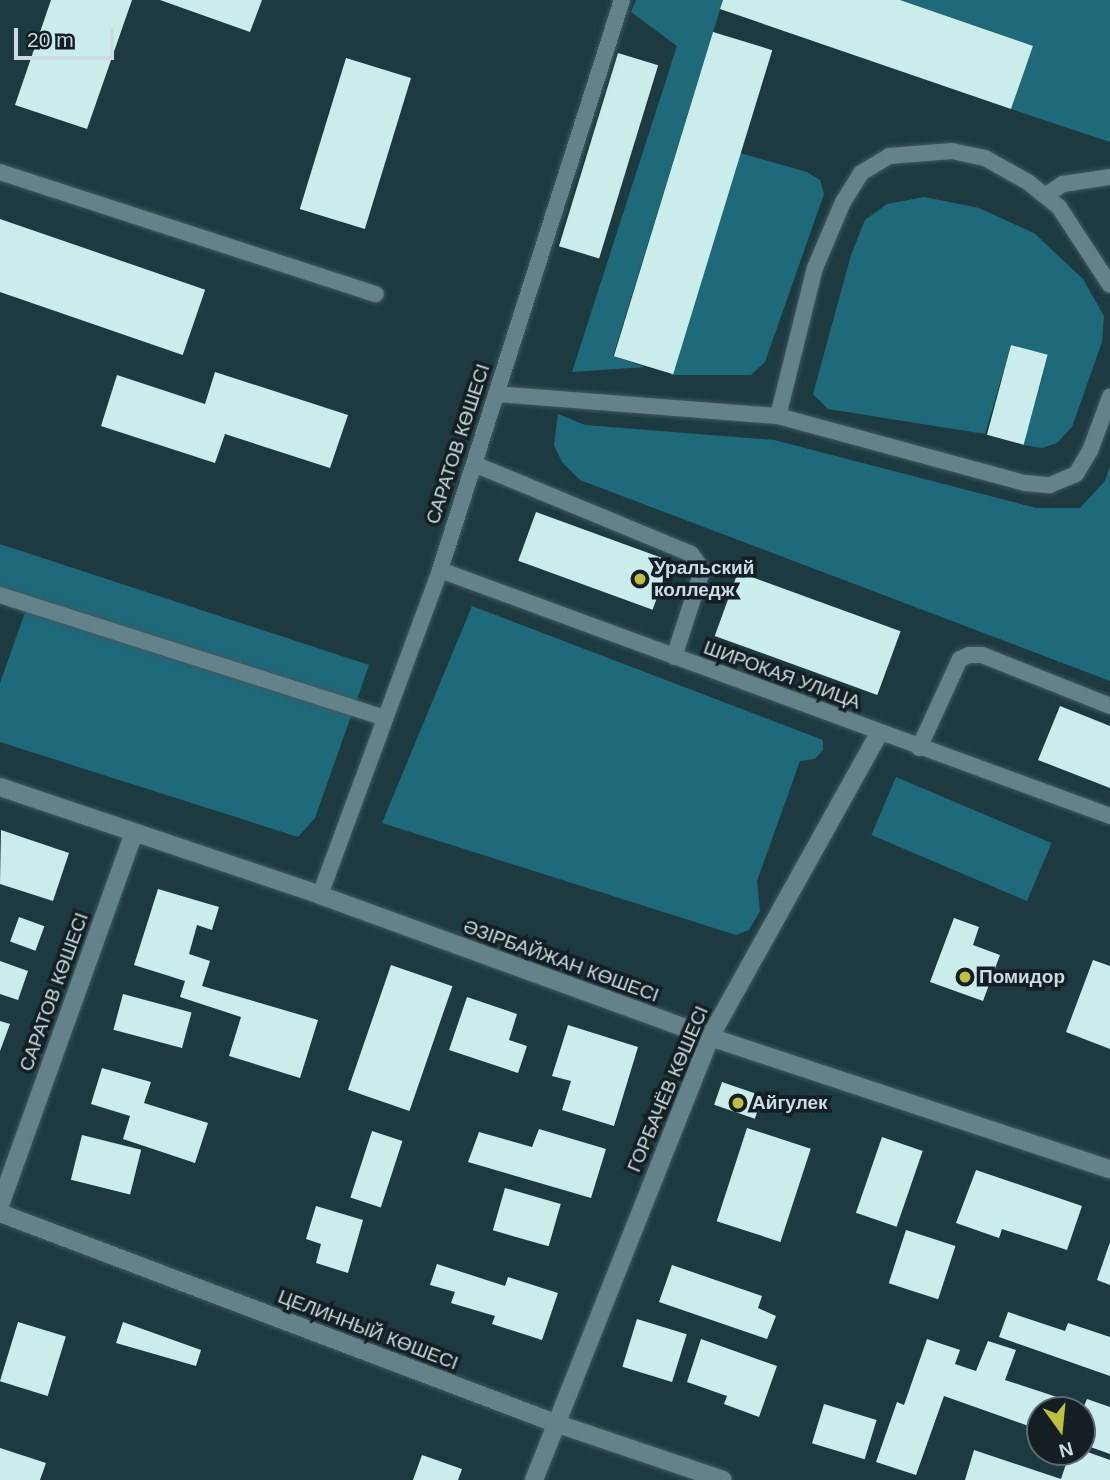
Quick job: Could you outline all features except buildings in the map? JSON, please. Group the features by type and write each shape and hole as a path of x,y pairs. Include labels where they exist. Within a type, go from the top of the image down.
{"street":[{"name":"ГОРБАЧЁВ КӨШЕСІ","path":"534,1480 710,1037 879,733"},
{"name":"ӘЗІРБАЙЖАН КӨШЕСІ","path":"0,787 320,895 710,1037 1110,1169"},
{"name":"САРАТОВ КӨШЕСІ","path":"0,1205 134,832"},
{"name":"ЦЕЛИННЫЙ КӨШЕСІ","path":"0,1213 555,1423 723,1480"}],"lane":[{"name":"САРАТОВ КӨШЕСІ","path":"320,895 440,570 622,0"},
{"path":"778,416 815,268 842,202 861,173 889,156 952,151 985,158 1059,207 1110,285"},
{"path":"0,172 376,294"},
{"path":"1045,196 1063,184 1110,177"},
{"path":"496,394 778,416 1025,483 1049,485 1076,474 1090,451 1110,397"},
{"path":"474,464 691,554 699,565 700,577 674,657"},
{"name":"ШИРОКАЯ УЛИЦА","path":"440,570 1110,817"},
{"path":"0,595 385,718"},
{"path":"919,747 960,659 969,655 982,655 1110,706"}],"shaded area":[{"path":"636,0 723,0 613,356 645,367 572,372 677,46 631,12"},
{"path":"900,0 1110,0 1110,142 1011,109 1033,46"},
{"path":"740,153 807,172 820,180 824,194 765,362 751,375 671,375"},
{"path":"924,197 979,208 1034,233 1083,279 1104,316 1102,342 1072,427 1057,443 1042,448 1023,445 1048,356 1011,345 985,434 828,409 813,394 851,255 865,220 887,204"},
{"path":"558,414 585,425 774,440 1036,508 1080,508 1105,481 1110,466 1110,681 580,480 562,462 554,445"},
{"path":"0,544 369,665 315,818 298,837 0,742 0,683 28,604 0,595"},
{"path":"472,606 823,740 823,750 815,759 800,761 757,881 760,911 749,930 736,935 382,823"},
{"path":"896,777 1052,843 1027,901 871,835"}],"place":[{"name":"Уральский колледж","path":"640,579"},
{"name":"Помидор","path":"965,977"},
{"name":"Айгулек","path":"738,1103"}]}
